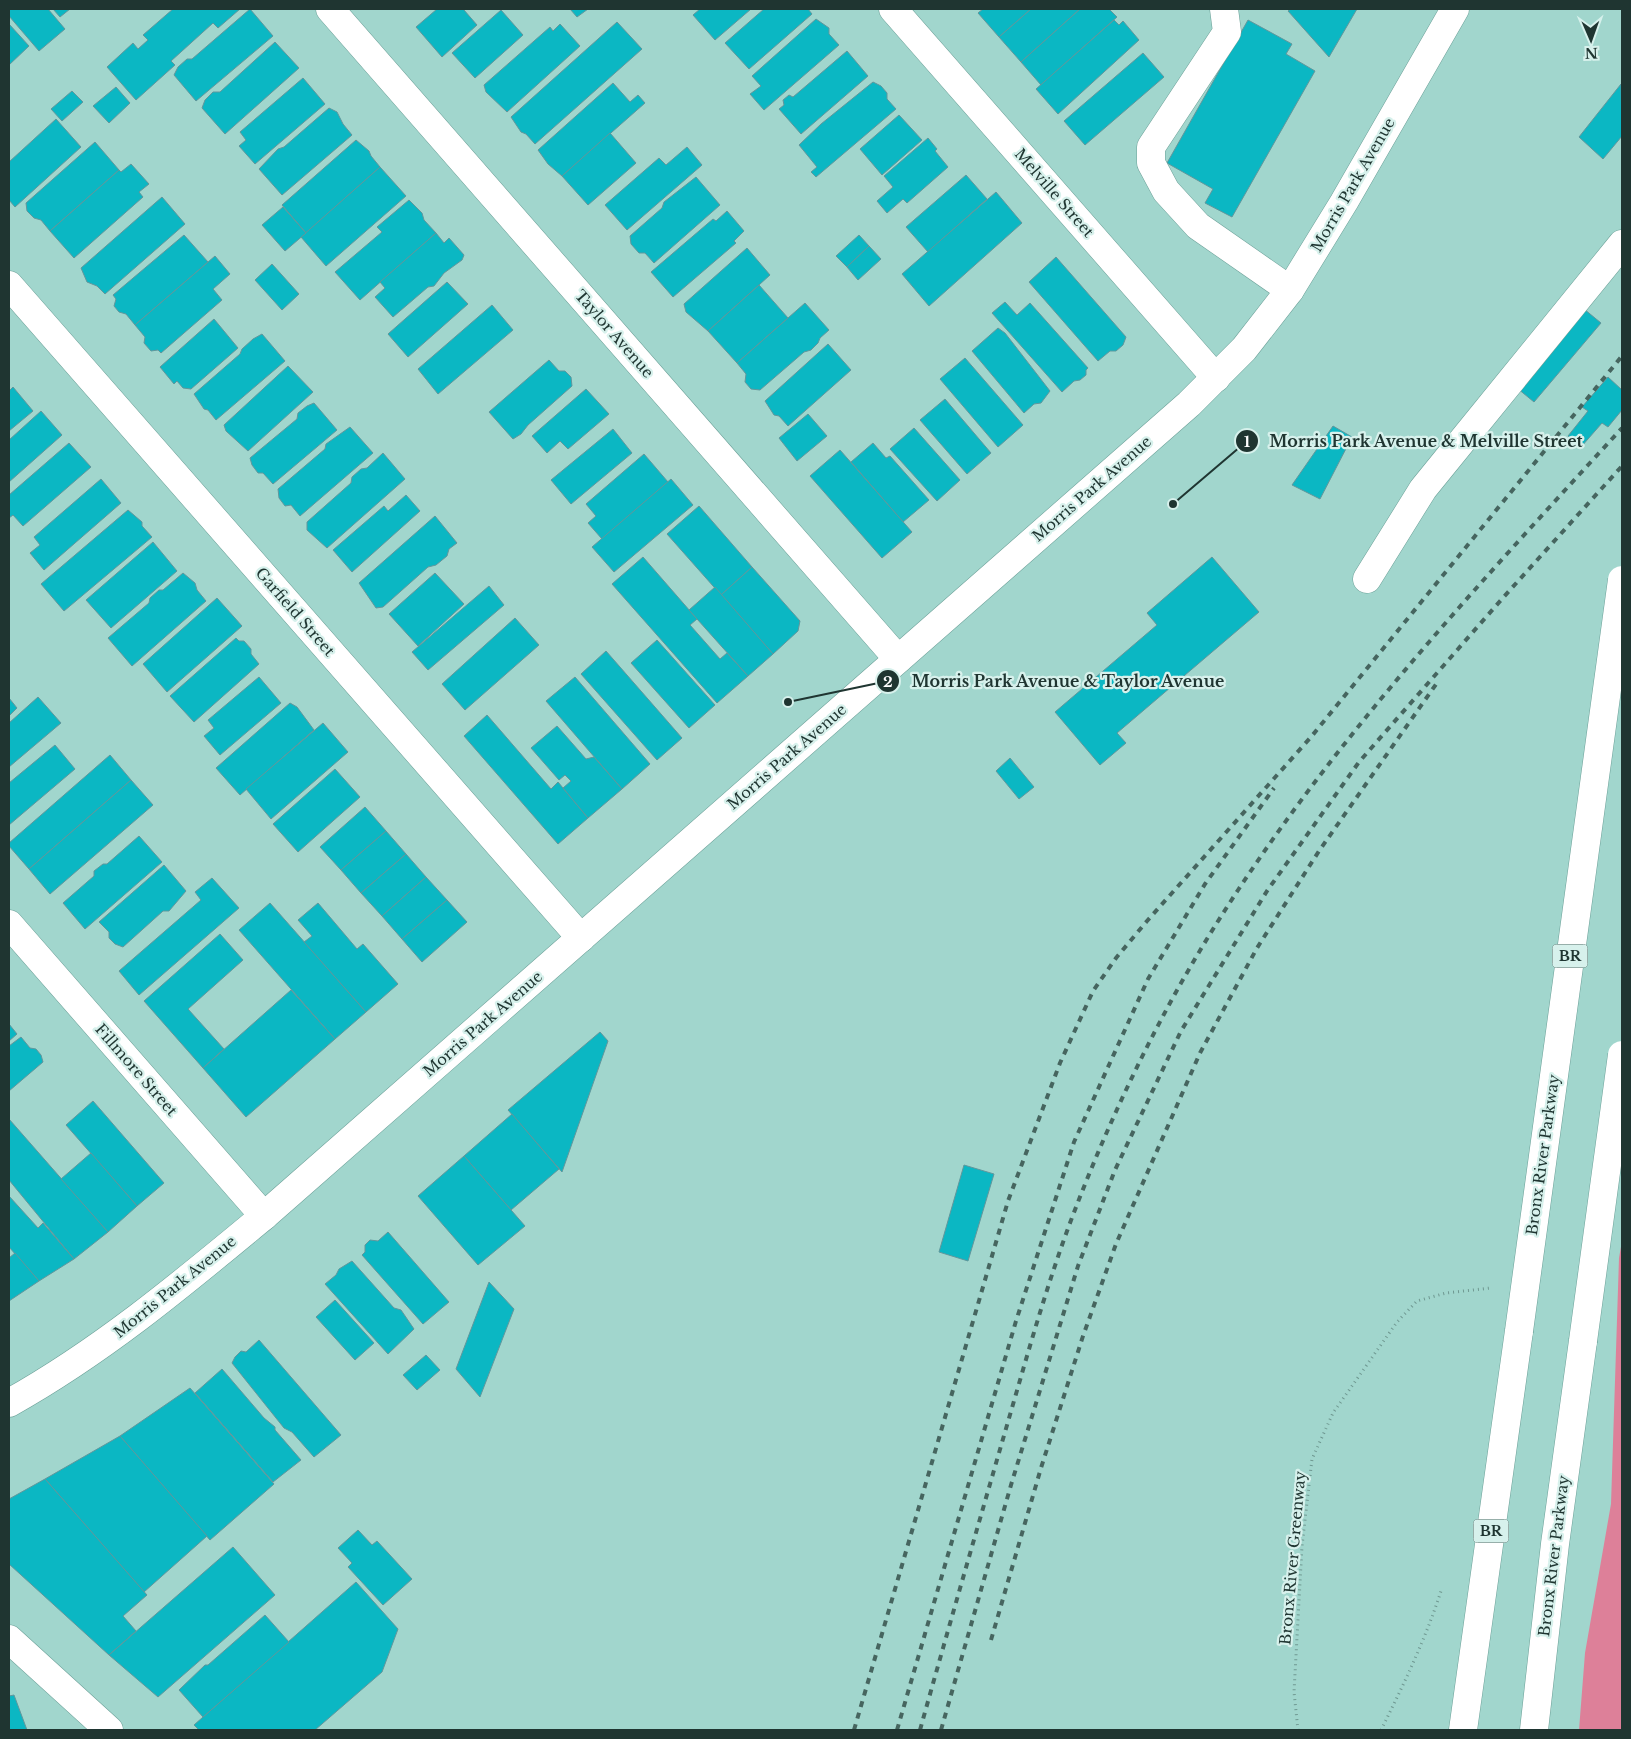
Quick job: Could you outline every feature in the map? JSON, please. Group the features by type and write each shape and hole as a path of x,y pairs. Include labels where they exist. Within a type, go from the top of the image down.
{"main road":[{"name":"Taylor Avenue","path":"330,9 898,659"},
{"name":"Melville Street","path":"893,9 1216,378"},
{"path":"1224,9 1228,32 1151,147 1151,163 1166,191 1198,226 1290,290"},
{"name":"Morris Park Avenue","path":"9,1403 64,1370 134,1322 264,1216 1216,378 1244,349 1290,290 1344,202 1455,9"},
{"path":"1368,580 1423,489 1622,244"},
{"name":"Garfield Street","path":"9,285 581,938"},
{"name":"Bronx River Parkway","path":"1463,1730 1622,580"},
{"name":"Fillmore Street","path":"9,924 264,1216"},
{"name":"Bronx River Parkway","path":"1534,1730 1555,1544 1622,1055"},
{"path":"9,1639 109,1730"}],"path":[{"name":"Bronx River Greenway","path":"1298,1730 1294,1692 1302,1546 1312,1459 1326,1428 1333,1413 1397,1322 1418,1301 1446,1293 1498,1288"},
{"path":"1381,1730 1424,1641 1442,1588"}],"shaded area":[{"path":"1622,1241 1622,1730 1579,1730 1585,1653 1611,1504 1619,1258"}],"building":[{"path":"9,9 48,9 65,29 39,51 9,16"},
{"path":"53,9 70,9 60,17"},
{"path":"173,9 240,9 218,28 213,23 171,61 175,65 136,100 107,67 133,43 138,49 148,40 143,35"},
{"path":"250,9 273,36 196,101 174,75 178,67 187,59 192,59"},
{"path":"437,9 466,9 464,10 477,25 442,57 416,27"},
{"path":"570,9 588,9 577,17"},
{"path":"700,9 751,9 715,40 693,15"},
{"path":"764,9 808,9 812,14 749,69 725,43"},
{"path":"983,9 1031,9 999,37 978,13"},
{"path":"1031,9 1080,9 1021,62 999,37"},
{"path":"1080,9 1109,9 1117,17 1041,85 1021,62"},
{"path":"1291,9 1357,9 1329,57 1288,11"},
{"path":"501,10 523,35 475,78 452,53"},
{"path":"816,19 829,28 829,34 839,45 764,110 750,94 761,86 752,76"},
{"path":"1114,20 1119,25 1123,21 1139,40 1058,114 1036,89"},
{"path":"1248,20 1292,44 1286,54 1315,71 1232,217 1205,203 1213,189 1167,163"},
{"path":"617,22 642,49 535,144 526,134 521,132 511,117"},
{"path":"9,24 29,46 9,65"},
{"path":"560,24 580,46 507,112 486,92 484,85 550,27 553,31"},
{"path":"275,42 299,68 225,134 202,108 205,100 213,92 220,92"},
{"path":"847,51 868,76 801,134 779,109 784,105 783,100 789,95 793,97"},
{"path":"1143,53 1164,77 1085,145 1064,121"},
{"path":"303,78 325,104 255,164 239,146 246,140 240,132"},
{"path":"873,82 881,86 887,93 887,99 896,109 816,177 811,172 817,167 799,145 821,124"},
{"path":"613,83 630,102 638,95 645,103 562,176 548,164 538,150"},
{"path":"1621,84 1622,136 1603,159 1579,137"},
{"path":"116,87 130,103 109,123 93,106"},
{"path":"72,91 83,102 62,121 51,109"},
{"path":"329,108 337,112 343,124 352,135 282,195 259,169 278,149 284,147"},
{"path":"899,115 922,140 882,175 860,149"},
{"path":"56,119 81,147 15,207 9,200 9,162"},
{"path":"610,133 636,163 588,205 562,176"},
{"path":"928,138 937,149 935,151 948,167 907,203 903,199 887,213 877,201 893,187 884,176"},
{"path":"356,140 369,151 380,167 306,233 282,205"},
{"path":"95,142 119,170 50,231 41,220 34,218 27,211 26,203"},
{"path":"687,147 702,165 627,230 605,205 659,158 666,165"},
{"path":"131,164 149,184 139,192 143,197 74,258 50,231 119,170 121,172"},
{"path":"380,167 406,196 326,266 301,237"},
{"path":"966,175 987,199 928,252 906,227"},
{"path":"696,177 720,205 654,263 645,253 639,253 631,244 630,236 662,208 664,202"},
{"path":"996,192 1022,223 929,306 902,274"},
{"path":"162,197 185,224 105,294 97,286 87,282 81,268"},
{"path":"409,200 422,213 424,220 436,233 360,300 335,272 382,232 377,227"},
{"path":"283,207 306,233 285,251 262,225"},
{"path":"727,211 744,231 734,241 736,243 673,297 651,272 713,219 716,221"},
{"path":"436,233 444,243 449,238 464,255 462,260 444,273 434,286 428,287 393,317 375,297 385,288 380,282"},
{"path":"184,235 208,262 135,325 126,314 119,312 114,306 116,299 113,295"},
{"path":"859,235 869,246 847,267 836,256"},
{"path":"869,246 881,259 858,280 847,267"},
{"path":"747,248 770,275 708,331 686,312 684,304"},
{"path":"215,256 230,274 213,289 222,300 161,353 158,350 151,351 144,343 145,337 135,325"},
{"path":"1056,257 1126,337 1123,345 1116,351 1110,351 1098,361 1029,282"},
{"path":"272,264 299,294 282,310 255,280"},
{"path":"447,282 468,304 408,357 388,334"},
{"path":"759,285 788,318 737,363 708,331"},
{"path":"1005,302 1017,315 1030,303 1088,368 1086,375 1080,380 1074,381 1062,392 992,313"},
{"path":"805,303 829,330 811,350 804,352 760,390 751,389 745,382 746,374 737,363"},
{"path":"492,305 513,330 438,394 418,369"},
{"path":"1584,309 1601,323 1534,402 1517,388"},
{"path":"214,319 238,348 191,389 183,388 177,381 174,384 160,367"},
{"path":"998,328 1005,333 1050,391 1041,403 1034,404 1024,413 972,351"},
{"path":"262,334 285,361 216,420 208,410 204,409 194,394 240,354 242,349 253,339"},
{"path":"828,344 851,370 788,426 779,416 774,415 765,401"},
{"path":"965,358 1023,425 998,447 940,379"},
{"path":"549,360 559,371 565,371 571,377 572,386 528,425 521,434 513,439 489,412"},
{"path":"288,366 313,392 248,451 226,431 224,425"},
{"path":"1608,377 1622,390 1622,410 1608,427 1602,423 1581,447 1568,436 1588,411 1582,407"},
{"path":"13,387 33,411 9,431 9,391"},
{"path":"586,389 609,414 568,449 560,441 547,453 532,436"},
{"path":"945,399 991,453 967,474 920,420"},
{"path":"314,403 337,430 273,484 263,473 258,473 252,465 250,458 297,419 298,413"},
{"path":"41,411 62,435 9,482 9,440"},
{"path":"808,414 827,436 797,461 779,438"},
{"path":"1333,426 1352,437 1320,499 1292,485"},
{"path":"350,427 373,453 300,516 291,505 285,506 279,498 278,489 325,449 326,444"},
{"path":"914,428 960,480 937,501 890,449"},
{"path":"613,429 632,453 571,504 551,480"},
{"path":"69,443 91,467 23,526 13,515 9,518 9,495"},
{"path":"873,443 886,458 890,456 929,500 903,522 851,462"},
{"path":"840,450 912,532 882,558 810,476"},
{"path":"383,453 405,479 327,548 307,530 307,522 351,483 352,477 361,469 367,468"},
{"path":"644,454 668,482 602,539 588,523 596,516 586,504"},
{"path":"101,479 121,503 44,570 30,553 40,545 34,537"},
{"path":"671,479 693,505 614,572 592,547"},
{"path":"406,495 420,511 352,572 333,550 384,506 388,511"},
{"path":"699,506 752,567 721,595 667,534"},
{"path":"128,510 142,522 142,526 152,537 64,611 41,584"},
{"path":"435,516 457,543 449,549 447,556 436,565 428,567 383,607 376,608 359,583"},
{"path":"153,542 177,571 111,628 86,600"},
{"path":"643,557 697,619 690,625 720,659 727,653 748,676 717,703 612,584"},
{"path":"1212,557 1259,612 1117,733 1126,743 1100,765 1055,712 1157,625 1147,613"},
{"path":"752,567 800,621 798,631 773,654 721,595"},
{"path":"183,573 195,583 197,590 206,601 132,666 108,638 149,603 150,598 159,590 163,590"},
{"path":"435,573 464,604 418,646 389,614"},
{"path":"489,586 504,605 428,670 412,652"},
{"path":"715,587 773,654 748,676 689,610"},
{"path":"217,598 242,626 167,692 143,664"},
{"path":"515,618 539,645 465,710 442,684"},
{"path":"236,638 239,641 244,641 259,664 194,722 170,696"},
{"path":"657,640 715,705 689,728 631,663"},
{"path":"606,651 682,738 657,760 581,674"},
{"path":"259,677 281,703 220,755 204,736 214,728 208,720"},
{"path":"575,677 650,764 622,789 546,701"},
{"path":"38,697 61,723 9,767 9,723"},
{"path":"9,698 17,708 9,716"},
{"path":"290,703 297,707 314,730 240,795 216,768"},
{"path":"487,715 551,789 558,782 588,818 558,844 464,736"},
{"path":"323,723 348,752 271,819 246,789"},
{"path":"557,726 586,759 594,757 622,789 588,818 563,788 571,781 565,775 559,780 531,748"},
{"path":"55,745 75,769 9,825 9,783"},
{"path":"110,755 131,780 29,869 9,846 9,843"},
{"path":"1010,758 1034,787 1019,799 996,771"},
{"path":"335,769 360,797 298,852 273,824"},
{"path":"131,780 153,805 50,894 29,869"},
{"path":"365,807 386,831 341,870 320,847"},
{"path":"386,831 406,854 361,893 341,870"},
{"path":"139,836 162,862 85,929 63,903 94,876 94,871 103,864 107,864"},
{"path":"406,854 426,877 382,916 361,893"},
{"path":"164,865 186,891 169,911 163,911 123,947 115,944 109,938 109,932 99,922"},
{"path":"426,877 447,900 402,939 382,916"},
{"path":"212,878 239,908 139,995 119,971 201,900 195,892"},
{"path":"447,900 467,922 422,962 402,939"},
{"path":"270,903 366,1012 335,1039 239,930"},
{"path":"318,903 357,949 363,944 398,984 366,1012 304,942 312,936 298,920"},
{"path":"220,934 243,960 188,1009 224,1049 203,1068 144,1001"},
{"path":"291,990 335,1039 246,1117 203,1068"},
{"path":"9,1024 17,1034 9,1041"},
{"path":"600,1032 608,1041 562,1172 508,1110"},
{"path":"21,1037 30,1048 36,1049 41,1055 43,1062 9,1091 9,1046"},
{"path":"93,1101 164,1183 137,1206 66,1125"},
{"path":"512,1114 559,1169 511,1210 464,1156"},
{"path":"9,1119 108,1232 74,1259 9,1180"},
{"path":"91,1153 137,1206 108,1232 61,1179"},
{"path":"464,1156 525,1226 478,1265 418,1196"},
{"path":"964,1165 994,1174 968,1261 939,1252"},
{"path":"9,1196 38,1228 43,1223 74,1259 39,1281 9,1247"},
{"path":"388,1232 449,1302 423,1324 362,1255 365,1252 365,1245 370,1240 378,1241"},
{"path":"15,1253 39,1281 9,1301 9,1258"},
{"path":"352,1261 394,1308 401,1310 414,1329 388,1354 325,1284 336,1275 339,1269"},
{"path":"489,1282 514,1309 480,1397 456,1369"},
{"path":"335,1300 374,1343 355,1360 316,1317"},
{"path":"259,1340 341,1435 314,1457 292,1432 284,1428 232,1363 241,1351 246,1352"},
{"path":"426,1355 440,1370 417,1390 403,1375"},
{"path":"222,1369 264,1418 275,1427 275,1430 301,1460 273,1482 195,1393"},
{"path":"190,1388 274,1484 210,1540 120,1436"},
{"path":"120,1436 207,1536 144,1592 45,1479"},
{"path":"45,1479 147,1595 123,1616 136,1631 109,1655 9,1564 9,1499"},
{"path":"358,1530 372,1545 377,1541 412,1579 383,1605 348,1567 352,1563 338,1548"},
{"path":"233,1547 275,1595 158,1697 109,1655"},
{"path":"356,1582 398,1629 382,1672 315,1730 199,1730 194,1725"},
{"path":"265,1615 289,1642 203,1717 179,1690 205,1665 208,1665"},
{"path":"14,1695 27,1730 9,1730 9,1696"}],"railway":[{"path":"854,1730 1008,1201 1060,1063 1093,991 1116,958 1147,921 1311,737 1622,356"},
{"path":"920,1730 1027,1357 1061,1249 1116,1111 1170,1003 1216,924 1267,848 1321,774 1378,702 1438,632 1622,428"},
{"path":"941,1730 1011,1485 1078,1266 1115,1170 1181,1031 1267,891 1359,762 1622,466"},
{"path":"991,1640 1041,1468 1083,1336 1116,1244 1200,1053 1257,948 1319,851 1439,680"},
{"path":"897,1730 1016,1321 1074,1142 1148,979 1205,884 1274,788"}],"place":[{"name":"Morris Park Avenue & Melville Street","path":"1173,504"},
{"name":"Morris Park Avenue & Taylor Avenue","path":"788,702"}]}
